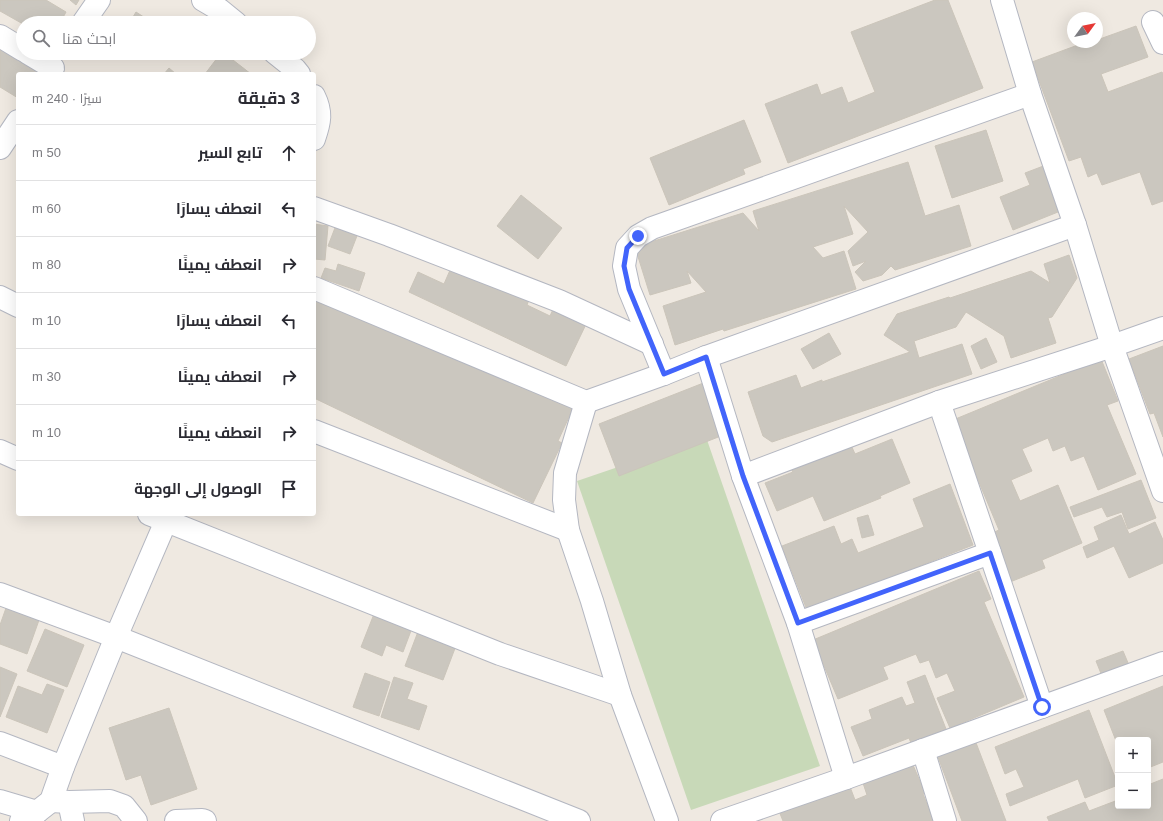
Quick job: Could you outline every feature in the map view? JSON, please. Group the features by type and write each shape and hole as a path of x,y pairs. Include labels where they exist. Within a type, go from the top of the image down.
{"street":[{"path":"88,16 99,0"},
{"path":"203,0 227,16"},
{"path":"1002,0 1030,94 1075,225 1112,346 1163,491"},
{"path":"1153,22 1163,43"},
{"path":"0,36 16,46"},
{"path":"44,60 55,65"},
{"path":"283,60 297,72"},
{"path":"664,374 629,289 624,266 627,248 638,236 652,228 1030,94"},
{"path":"316,102 320,115 316,134"},
{"path":"0,148 16,124"},
{"path":"316,209 389,235 559,301 652,344"},
{"path":"316,289 586,402 706,357 1075,225"},
{"path":"0,297 16,305"},
{"path":"743,476 940,402 1163,328"},
{"path":"706,357 743,476 798,623 846,778"},
{"path":"586,402 565,473 564,500 568,530 592,601 620,696 667,821"},
{"path":"940,402 1042,707"},
{"path":"316,432 568,530"},
{"path":"0,451 16,458"},
{"path":"50,811 63,767 116,637 161,516 500,654 620,696"},
{"path":"798,623 990,553"},
{"path":"0,594 116,637 579,821"},
{"path":"722,821 846,778 1163,663"},
{"path":"0,743 63,767"},
{"path":"923,750 945,821"},
{"path":"0,801 50,811 110,801 124,806 136,821"},
{"path":"176,821 205,821"}],"green space":[{"path":"706,437 820,766 691,810 577,481"}],"building":[{"path":"0,0 46,0 66,12 64,16 16,16 16,20 0,11"},
{"path":"70,0 79,0 76,5"},
{"path":"935,0 948,0 983,88 788,163 765,104 817,84 821,95 842,87 848,103 875,92 851,32"},
{"path":"136,12 142,16 134,16"},
{"path":"1136,26 1148,57 1101,74 1108,92 1162,72 1163,74 1163,201 1152,205 1140,172 1102,185 1097,173 1088,177 1081,157 1069,161 1032,62 1070,48 1103,48 1103,38"},
{"path":"0,47 16,58 16,60 20,60 38,72 16,72 16,97 0,87"},
{"path":"216,60 233,60 248,72 207,72"},
{"path":"169,68 174,72 166,72"},
{"path":"744,120 761,162 743,169 745,174 669,205 650,158"},
{"path":"986,130 1003,181 952,198 935,146"},
{"path":"908,162 925,216 959,205 971,246 895,270 891,266 882,275 863,281 855,272 866,261 853,266 848,251 868,232 844,206 853,234 813,247 823,258 844,251 856,289 675,345 663,306 706,292 687,271 691,283 650,295 635,247 743,213 759,231 753,211"},
{"path":"1046,165 1063,210 1013,230 1000,197 1030,185 1025,173"},
{"path":"521,195 562,228 538,259 497,226"},
{"path":"338,220 360,228 350,254 328,246"},
{"path":"316,224 328,226 325,260 316,259"},
{"path":"1069,255 1077,278 1052,317 1048,318 1056,343 1011,358 1004,336 966,312 956,327 914,341 919,358 962,344 972,374 772,442 763,436 748,392 796,375 801,388 910,352 884,335 897,314 1031,271 1050,283 1044,264"},
{"path":"454,261 530,297 527,305 550,316 556,303 589,318 566,366 409,292 418,272 444,284"},
{"path":"338,264 365,273 359,291 321,278 325,268 336,271"},
{"path":"316,281 574,406 558,441 562,443 533,503 316,399"},
{"path":"829,333 841,354 813,369 801,349"},
{"path":"986,338 997,362 981,369 971,346"},
{"path":"1163,346 1163,437 1154,413 1150,414 1129,359"},
{"path":"1101,359 1118,401 1107,405 1136,474 1098,490 1084,456 1071,461 1065,446 1053,451 1048,438 1022,449 1032,471 1011,480 1020,501 1058,485 1082,543 1042,560 1045,568 1010,582 990,534 999,530 953,420"},
{"path":"711,380 731,432 619,476 599,424"},
{"path":"892,439 910,483 880,496 881,498 824,521 813,496 777,511 765,483 793,472 791,469 851,445 855,454"},
{"path":"1141,480 1156,518 1128,529 1122,512 1107,517 1102,507 1074,517 1070,507"},
{"path":"950,484 973,545 807,610 782,546 834,526 841,544 852,539 858,553 924,527 913,499"},
{"path":"868,515 874,535 862,538 857,518"},
{"path":"1121,515 1129,534 1155,522 1163,540 1163,563 1129,578 1114,546 1087,558 1083,547 1099,540 1094,527"},
{"path":"979,571 991,599 984,602 1024,697 950,728 937,698 955,691 947,673 936,678 929,660 920,663 916,654 883,667 888,679 838,699 813,640"},
{"path":"6,608 39,620 27,654 0,644 0,625"},
{"path":"374,614 412,628 403,652 386,645 382,656 361,647"},
{"path":"45,629 84,645 67,687 27,671"},
{"path":"419,629 457,643 443,680 405,666"},
{"path":"1123,651 1131,670 1104,681 1096,661"},
{"path":"0,667 17,674 0,717"},
{"path":"365,673 390,682 379,716 353,707"},
{"path":"925,675 946,729 911,743 909,738 863,756 851,727 872,719 869,710 902,697 906,706 915,703 907,682"},
{"path":"394,677 413,683 407,699 427,706 419,730 381,717"},
{"path":"47,684 64,690 47,733 6,717 18,686 42,695"},
{"path":"1163,686 1163,762 1151,767 1151,737 1115,737 1115,738 1104,710"},
{"path":"169,708 197,789 151,805 141,775 126,780 109,728"},
{"path":"1089,710 1115,777 1115,786 1085,798 1078,779 1010,806 1006,794 1024,787 1016,769 1005,774 995,747"},
{"path":"973,735 1006,821 962,821 935,749"},
{"path":"910,758 925,793 923,794 934,821 783,821 777,806 847,779 855,800 867,795 861,777"},
{"path":"1163,779 1163,821 1049,821 1047,817 1085,802 1089,811 1115,801 1115,809 1151,809 1151,784"}],"route":[{"path":"638,236 627,248 624,266 629,289 664,374 706,357 743,476 798,623 990,553 1042,707"}]}
